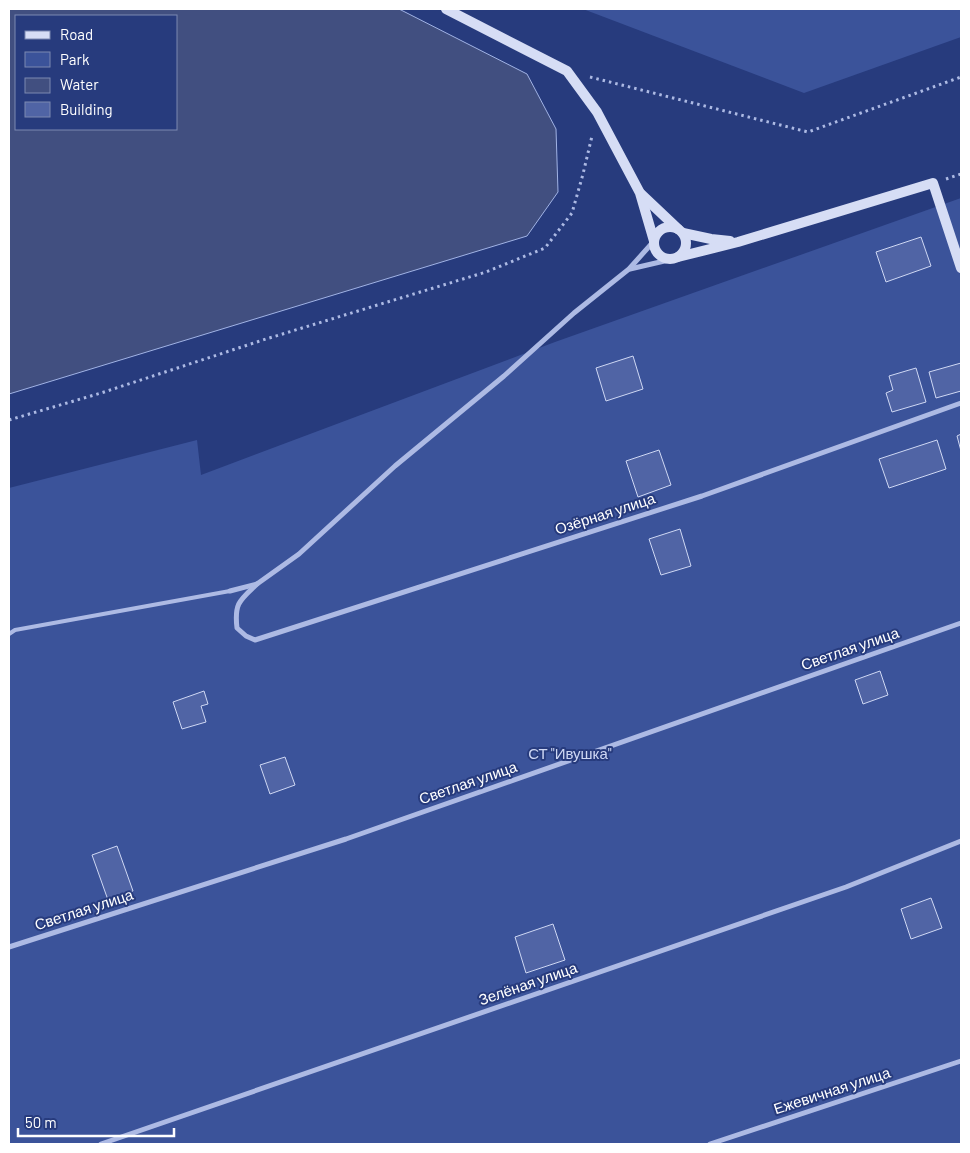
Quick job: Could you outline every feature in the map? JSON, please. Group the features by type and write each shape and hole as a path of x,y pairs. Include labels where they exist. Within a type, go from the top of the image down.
{"street":[{"path":"446,9 567,71 597,112 640,193 656,251 663,258 676,258 685,249 685,238 640,193"},
{"path":"629,269 738,242 933,183 961,268"},
{"path":"230,591 256,584 299,554 395,466 504,376 574,313 629,269 662,229 673,227 681,232 711,240 738,242"},
{"name":"Озёрная улица","path":"256,584 239,601 235,615 237,628 246,636 255,640 702,496 961,403"},
{"name":"Светлая улица","path":"9,948 346,839 961,623"},
{"name":"Зелёная улица","path":"101,1144 837,890 961,841"},
{"name":"Ежевичная улица","path":"710,1144 961,1061"}],"lane":[{"path":"9,634 15,630 230,591"}],"path":[{"path":"567,71 808,132 961,77"},
{"path":"9,420 486,272 545,248 572,213 597,112"}],"green space":[{"path":"583,9 961,9 961,37 804,93"},
{"name":"СТ \"Ивушка\"","path":"961,198 961,1144 9,1144 9,488 197,440 201,475 555,342"}],"water":[{"path":"9,9 399,9 527,74 556,129 558,192 527,236 9,394"}],"building":[{"path":"921,237 931,266 886,282 876,252"},
{"path":"633,356 643,389 606,401 596,368"},
{"path":"961,363 961,391 936,398 929,372"},
{"path":"916,368 926,402 892,412 886,393 893,390 889,376"},
{"path":"961,434 961,451 957,436"},
{"path":"937,440 946,469 889,488 879,459"},
{"path":"659,450 671,485 638,497 626,461"},
{"path":"680,529 691,566 661,575 649,539"},
{"path":"880,671 888,695 863,704 855,680"},
{"path":"204,691 208,704 201,706 206,722 182,729 173,702"},
{"path":"285,757 295,785 270,794 260,765"},
{"path":"117,846 133,891 108,900 92,855"},
{"path":"931,898 942,928 911,939 901,909"},
{"path":"553,924 565,960 526,973 515,937"}]}
